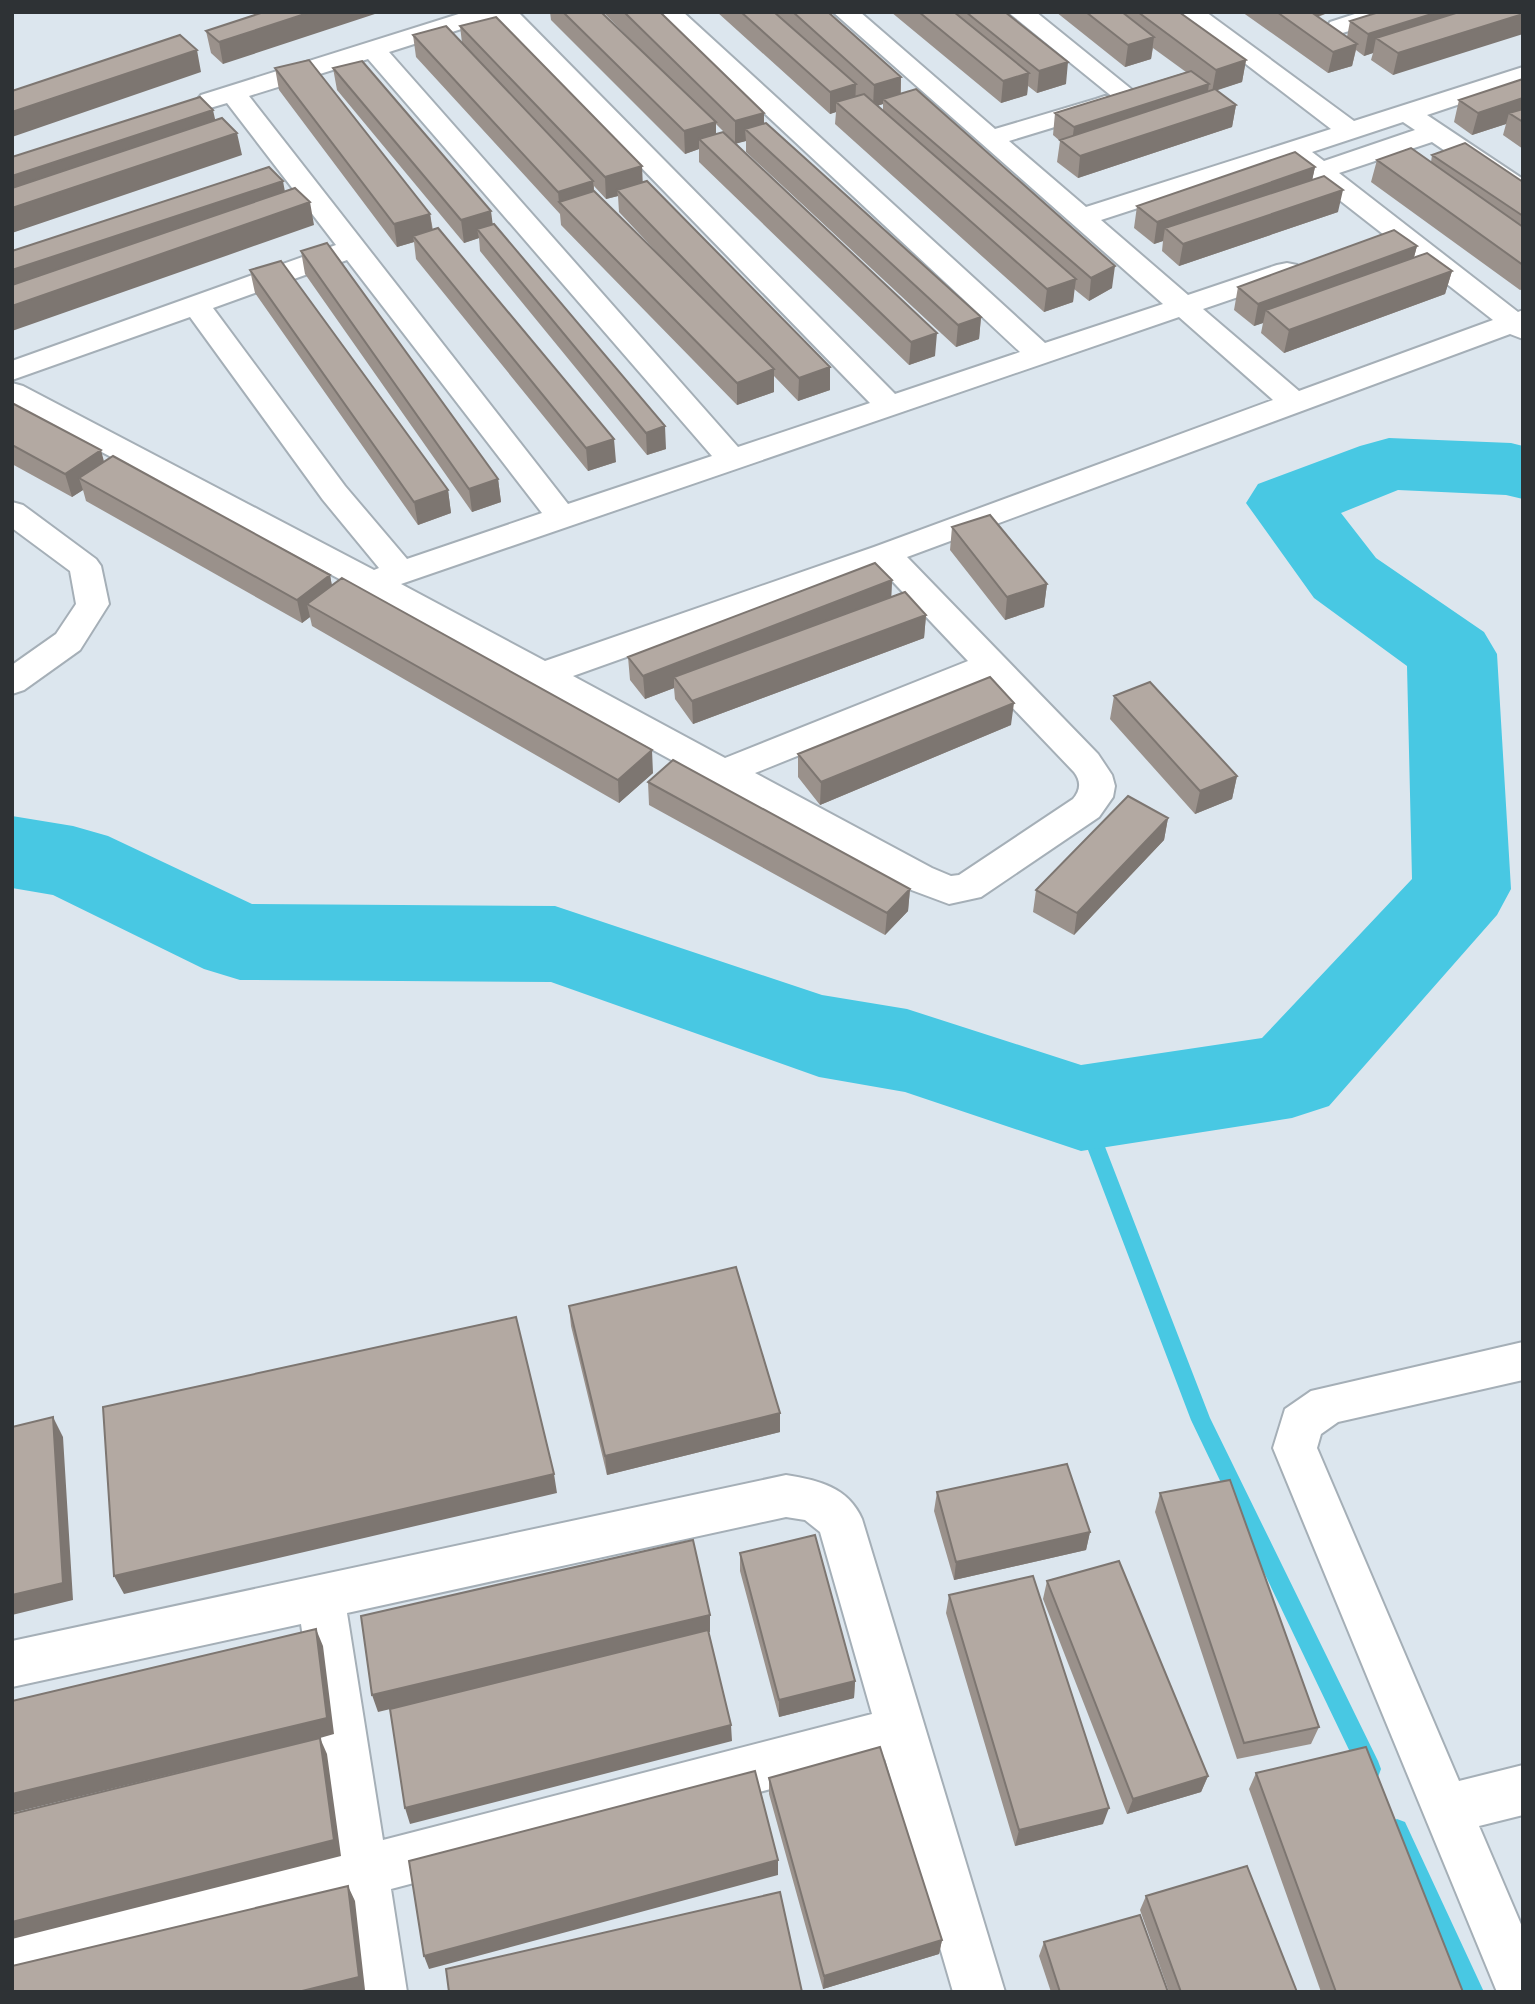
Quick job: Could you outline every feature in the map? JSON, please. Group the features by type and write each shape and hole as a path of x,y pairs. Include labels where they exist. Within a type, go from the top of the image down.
{"street":[{"path":"181,110 491,12"},
{"path":"504,12 890,406"},
{"path":"668,12 1041,355"},
{"path":"845,12 1293,401"},
{"path":"989,139 1139,94 1020,12"},
{"path":"1190,12 1351,131"},
{"path":"1339,27 1378,13"},
{"path":"373,49 733,460"},
{"path":"1081,218 1523,75"},
{"path":"233,93 279,173 353,248 562,518"},
{"path":"1407,113 1522,191"},
{"path":"1320,172 1436,132"},
{"path":"1292,149 1320,172 1386,238 1519,324"},
{"path":"12,370 353,248"},
{"path":"386,578 1310,263"},
{"path":"196,304 334,494 386,578"},
{"path":"541,675 885,554 1293,401 1519,324"},
{"path":"12,392 386,578 541,675 919,878 949,890 968,887 1086,808 1097,797 1099,786 1086,763 885,554"},
{"path":"12,512 85,566 93,604 68,642 12,682"},
{"path":"724,772 990,665"},
{"path":"1523,1361 1327,1405 1301,1423 1295,1448 1523,1992"},
{"path":"12,1664 786,1496 816,1501 839,1519 979,1992"},
{"path":"321,1599 381,1992"},
{"path":"12,1962 903,1730"},
{"path":"1445,1809 1523,1790"}],"building":[{"path":"264,12 311,12 219,42 206,31"},
{"path":"563,12 601,12 716,122 684,131"},
{"path":"624,12 660,12 764,113 735,121"},
{"path":"741,12 774,12 856,84 830,92"},
{"path":"793,12 828,12 901,77 874,85"},
{"path":"919,12 954,12 1029,73 1003,81"},
{"path":"966,12 1005,12 1068,62 1039,71"},
{"path":"1086,12 1122,12 1154,37 1128,45"},
{"path":"1138,12 1179,12 1246,60 1216,70"},
{"path":"1277,12 1311,12 1357,44 1333,52"},
{"path":"1379,12 1438,12 1368,34 1350,21"},
{"path":"1459,12 1523,14 1398,53 1376,38"},
{"path":"496,17 642,166 605,177 460,26"},
{"path":"446,26 593,181 558,192 413,35"},
{"path":"180,35 197,50 12,112 12,91"},
{"path":"309,60 430,214 394,224 275,68"},
{"path":"362,61 491,211 461,220 333,68"},
{"path":"1191,71 1209,84 1074,127 1055,113"},
{"path":"1523,79 1523,98 1478,113 1459,100"},
{"path":"916,89 1115,266 1091,278 883,99"},
{"path":"1215,89 1236,105 1080,156 1060,140"},
{"path":"864,94 1076,279 1047,289 836,102"},
{"path":"200,97 213,110 12,176 12,157"},
{"path":"1523,109 1523,122 1509,113"},
{"path":"222,118 237,133 12,208 12,188"},
{"path":"766,123 981,317 958,325 745,129"},
{"path":"723,132 937,333 911,342 699,139"},
{"path":"1465,143 1523,182 1523,216 1432,155"},
{"path":"1411,148 1523,227 1523,265 1377,160"},
{"path":"1295,152 1315,167 1157,222 1137,206"},
{"path":"269,167 283,181 12,270 12,251"},
{"path":"1324,176 1343,190 1183,244 1165,228"},
{"path":"647,181 830,367 799,378 617,190"},
{"path":"295,188 310,202 12,306 12,285"},
{"path":"594,191 774,369 737,383 559,202"},
{"path":"494,224 665,426 646,433 477,229"},
{"path":"438,228 614,439 586,448 413,236"},
{"path":"1394,230 1417,246 1258,304 1238,287"},
{"path":"327,243 498,479 469,489 301,251"},
{"path":"1427,253 1452,271 1289,330 1266,310"},
{"path":"281,261 448,490 414,502 250,270"},
{"path":"12,403 101,450 65,474 12,445"},
{"path":"113,456 330,575 297,600 79,478"},
{"path":"990,515 1047,584 1007,597 952,527"},
{"path":"875,563 892,580 643,676 628,657"},
{"path":"342,578 652,750 618,780 307,604"},
{"path":"905,592 926,615 692,701 674,677"},
{"path":"990,677 1014,703 821,782 798,754"},
{"path":"1150,682 1237,776 1200,791 1114,696"},
{"path":"673,760 910,889 887,913 648,782"},
{"path":"1128,796 1168,818 1077,913 1036,890"},
{"path":"736,1267 780,1413 605,1456 569,1306"},
{"path":"516,1317 554,1474 114,1576 103,1407"},
{"path":"53,1417 63,1583 12,1595 12,1427"},
{"path":"1067,1464 1090,1532 956,1562 937,1492"},
{"path":"1230,1480 1319,1727 1244,1743 1160,1493"},
{"path":"815,1535 855,1681 779,1700 740,1553"},
{"path":"693,1540 710,1615 372,1695 361,1616"},
{"path":"1119,1561 1208,1776 1133,1799 1047,1581"},
{"path":"1033,1576 1109,1808 1019,1830 949,1595"},
{"path":"316,1629 327,1718 12,1794 12,1701"},
{"path":"708,1630 731,1725 405,1808 390,1709"},
{"path":"320,1738 334,1840 12,1922 12,1814"},
{"path":"880,1747 942,1940 824,1976 769,1778"},
{"path":"1366,1747 1463,1992 1336,1992 1256,1773"},
{"path":"755,1771 778,1860 424,1956 409,1861"},
{"path":"1247,1866 1297,1992 1181,1992 1146,1896"},
{"path":"348,1886 359,1977 298,1992 12,1992 12,1966"},
{"path":"780,1892 802,1992 449,1992 446,1969"},
{"path":"1140,1915 1168,1992 1060,1992 1044,1942"}],"waterway":[{"path":"12,852 73,862 240,942 555,944 819,1036 907,1051 1081,1108 1292,1076 1462,889 1452,654 1345,578 1288,503 1389,464 1511,469 1523,473"},
{"path":"1081,1108 1201,1420 1370,1769"},
{"path":"1397,1830 1472,1992"}]}
